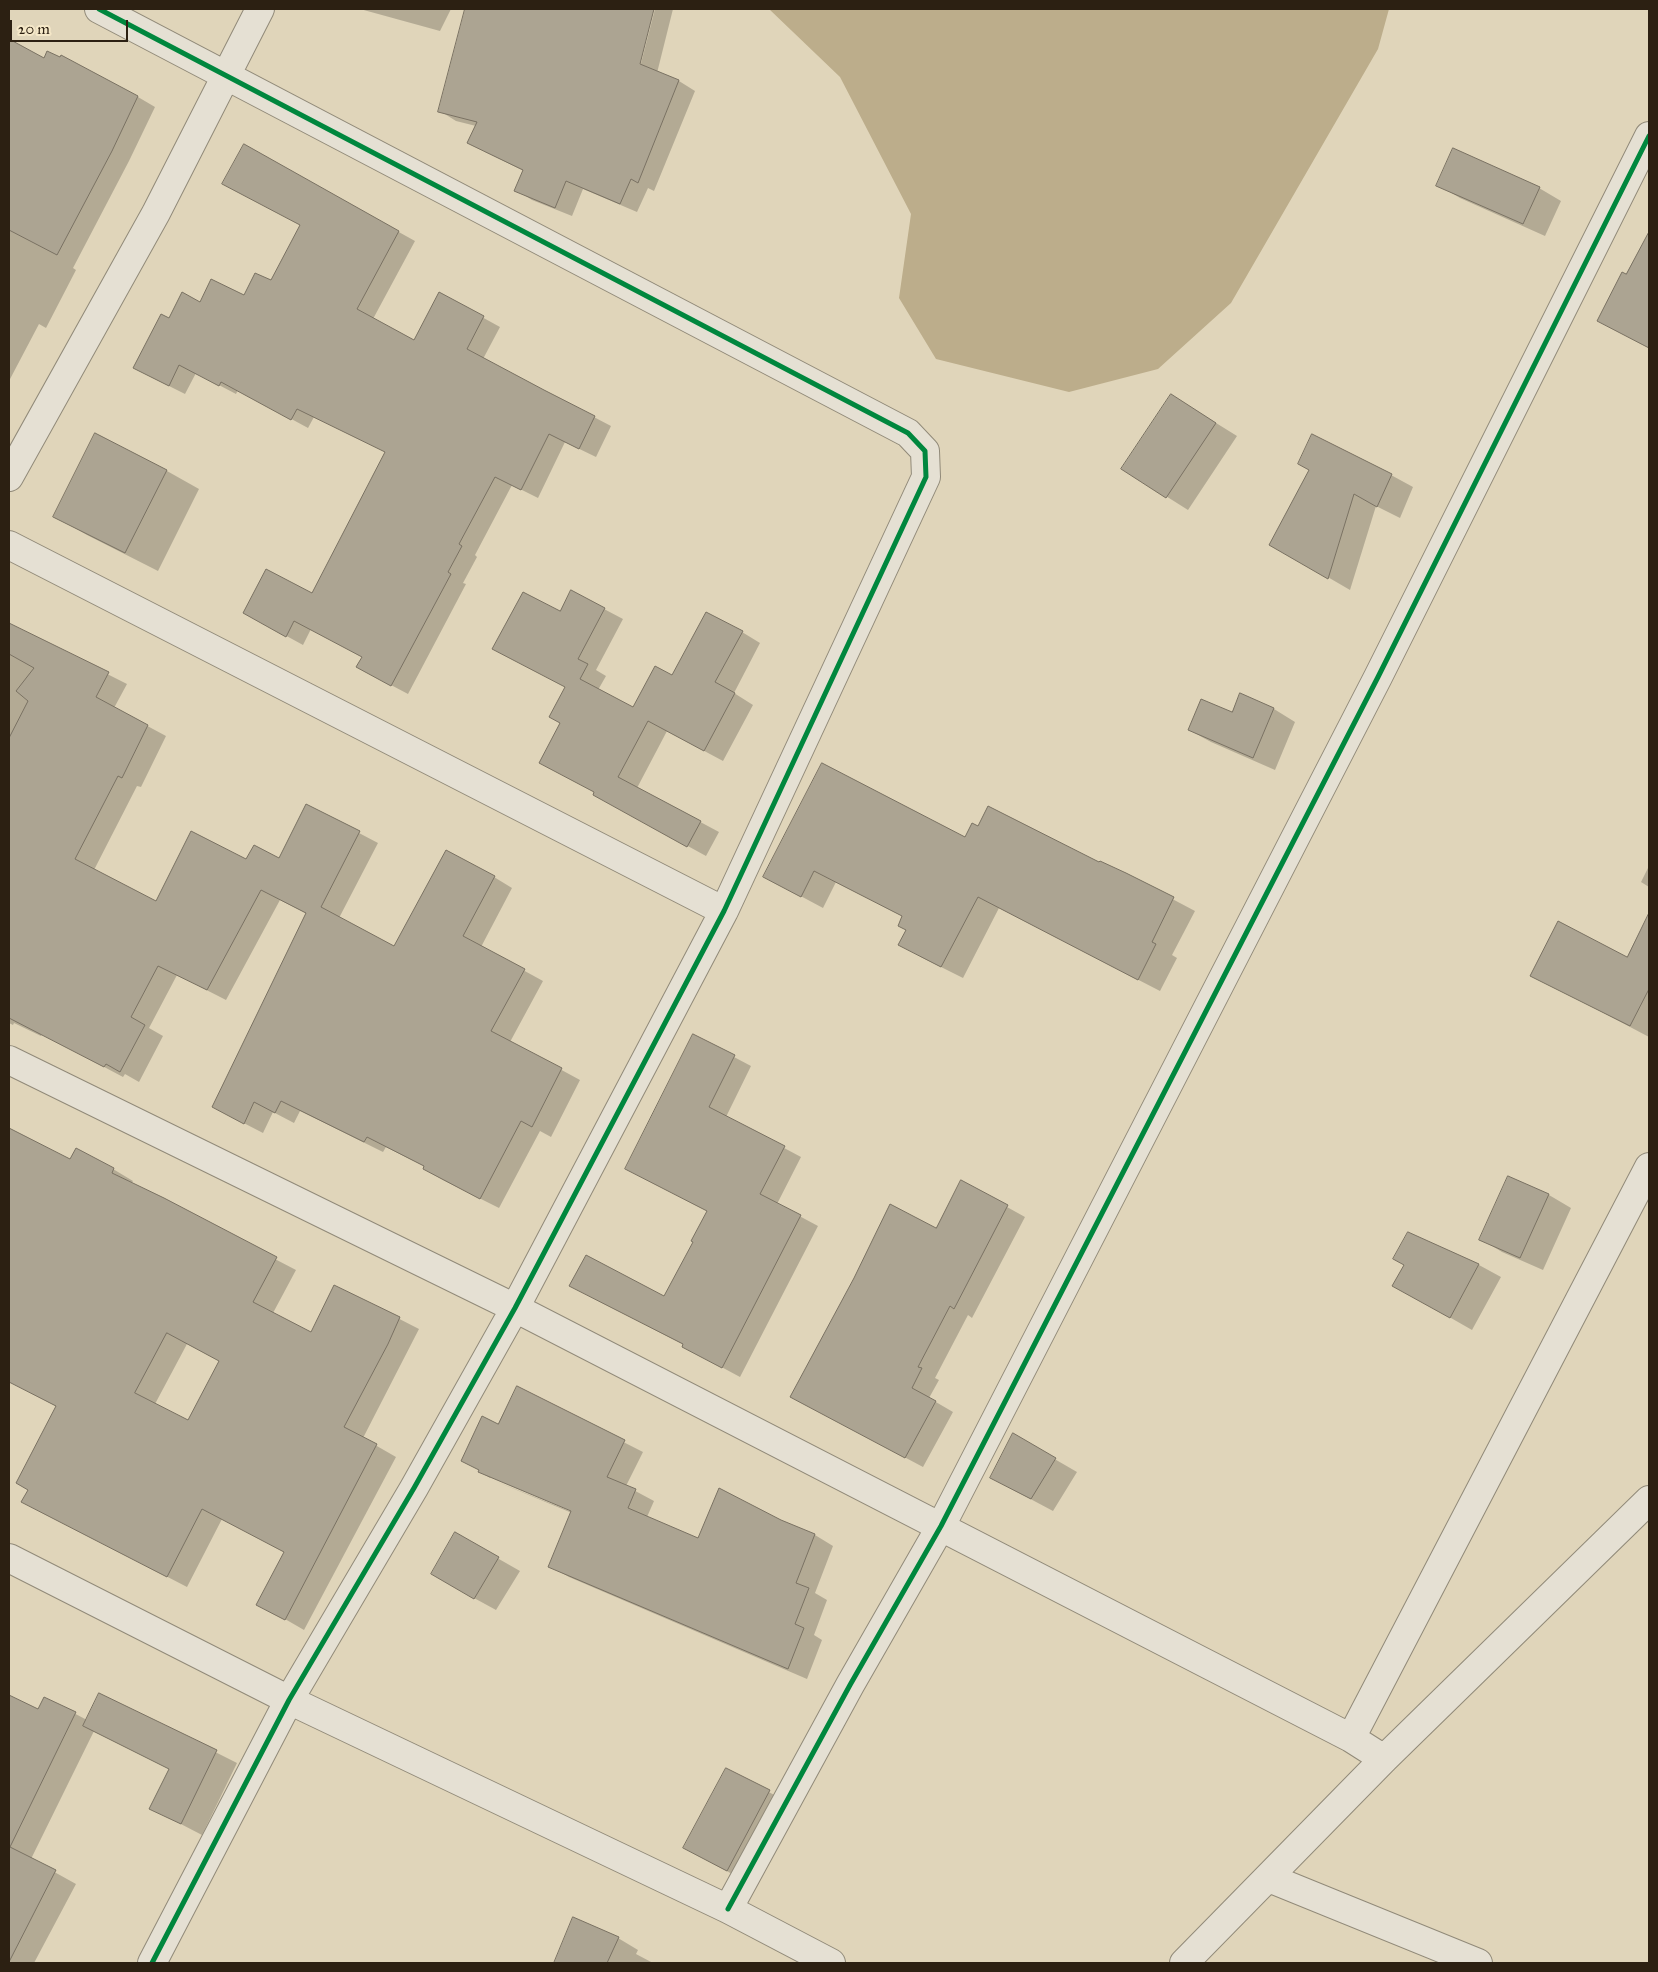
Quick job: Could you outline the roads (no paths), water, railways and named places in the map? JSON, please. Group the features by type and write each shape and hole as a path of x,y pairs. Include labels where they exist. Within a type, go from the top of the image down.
{"street":[{"path":"99,9 227,74 908,432 926,451 926,477 724,911 515,1308 414,1488 289,1700 152,1963"},
{"path":"9,477 156,213 260,9"},
{"path":"728,1910 850,1685 941,1526 1378,678 1649,136"},
{"path":"9,546 724,911"},
{"path":"9,1060 515,1308 1351,1738 1384,1759"},
{"path":"1351,1738 1649,1167"},
{"path":"1184,1963 1384,1759 1649,1500"},
{"path":"9,1558 289,1700 728,1910 831,1963"},
{"path":"1269,1878 1478,1963"}]}
